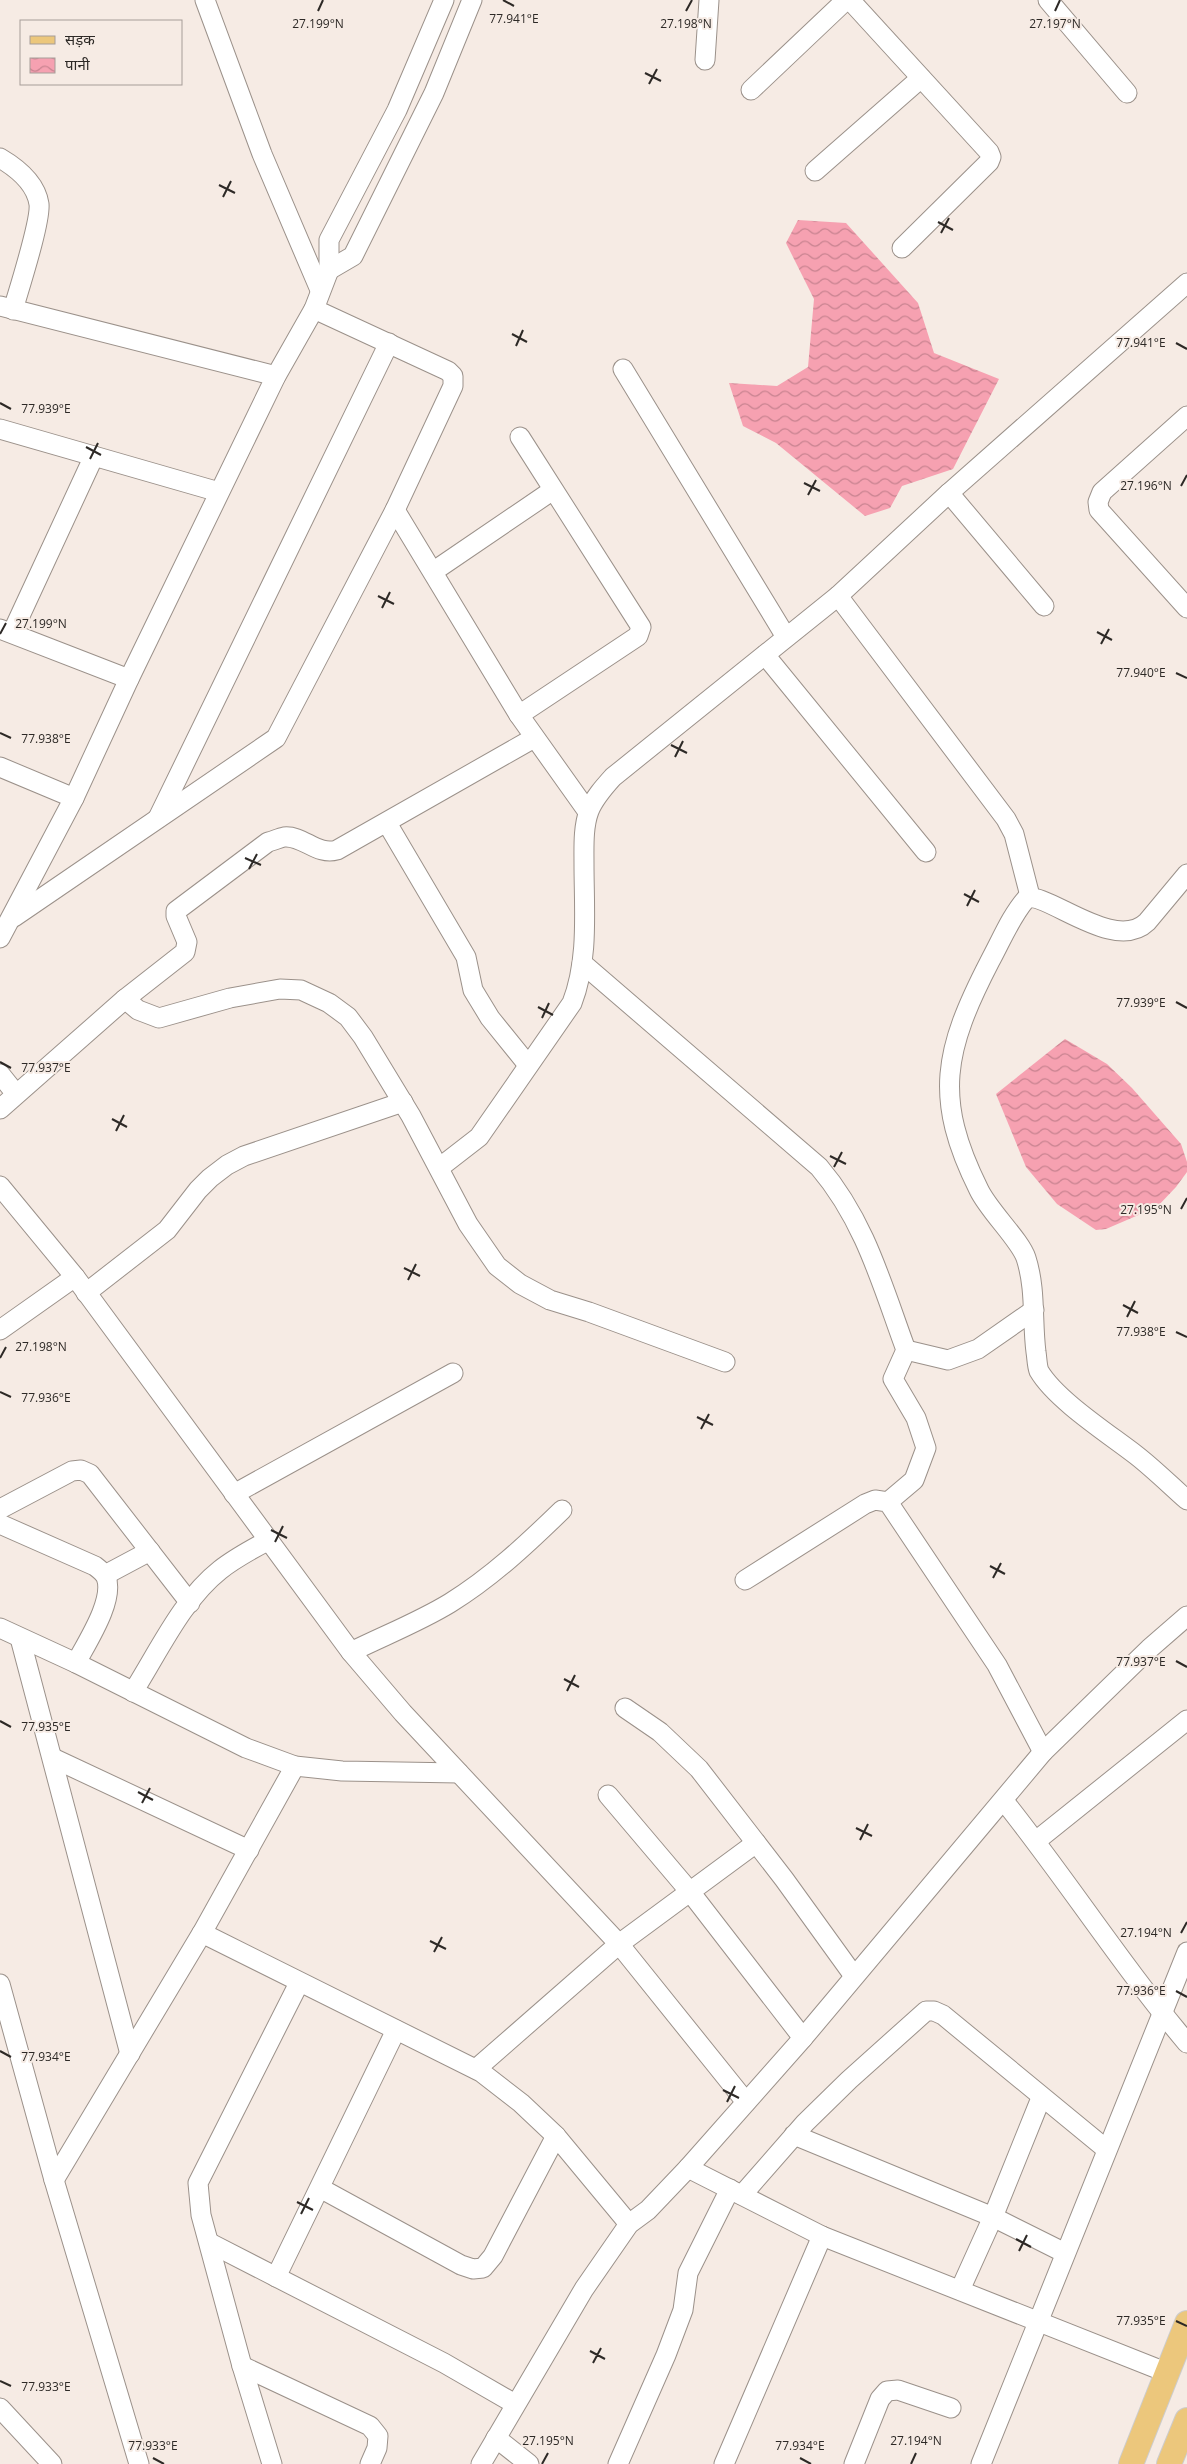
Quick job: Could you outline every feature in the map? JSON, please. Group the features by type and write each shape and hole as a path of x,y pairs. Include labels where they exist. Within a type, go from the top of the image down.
{"main road":[{"path":"1131,2464 1187,2323"},
{"path":"1169,2464 1187,2420"}],"street":[{"path":"205,0 262,154 320,290"},
{"path":"0,938 74,798 129,679 276,376 314,309 329,270 329,240 397,110 444,0"},
{"path":"329,270 353,256 434,93 472,0"},
{"path":"704,60 709,0"},
{"path":"751,90 846,0"},
{"path":"850,0 989,152 991,157 989,162 902,248"},
{"path":"1048,0 1128,93"},
{"path":"815,171 921,78"},
{"path":"0,158 24,176 32,187 39,205 7,308 276,376"},
{"path":"438,1168 479,1137 572,1003 578,988 582,963 584,840 588,812 598,793 613,777 838,596 949,494 1187,283"},
{"path":"12,917 276,738 395,510 454,381 448,371 314,309"},
{"path":"157,819 389,343"},
{"path":"623,369 786,637"},
{"path":"1187,416 1102,492 1098,502 1099,510 1187,608"},
{"path":"0,429 219,492"},
{"path":"519,715 638,636 641,630 640,623 520,437"},
{"path":"94,456 6,631 129,679"},
{"path":"434,571 553,490"},
{"path":"949,494 1044,606"},
{"path":"395,510 434,571 519,715 588,812"},
{"path":"838,596 1006,819 1014,834 1030,896"},
{"path":"765,655 926,852"},
{"path":"0,1109 124,999 185,952 186,942 176,916 179,908 268,842 283,837 295,838 322,851 329,852 388,823 534,738"},
{"path":"0,767 74,798"},
{"path":"388,823 466,957 473,990 490,1018 528,1065"},
{"path":"1030,896 1074,917 1121,931 1132,930 1140,928 1147,922 1187,874"},
{"path":"1030,896 1021,904 970,999 958,1030 951,1062 949,1095 953,1125 959,1147 977,1185 996,1217 1025,1255 1030,1271 1038,1370 1070,1403 1139,1457 1187,1500"},
{"path":"582,963 824,1172 839,1190 863,1233 906,1350 893,1379 916,1418 926,1448 914,1480 888,1502"},
{"path":"124,999 138,1010 159,1018 230,998 280,989 301,990 329,1003 348,1018 363,1037 403,1102 468,1224 497,1266 520,1284 550,1300 589,1312 725,1362"},
{"path":"0,1074 16,1094"},
{"path":"86,1293 167,1230 198,1190 227,1165 244,1156 403,1102"},
{"path":"0,1186 75,1277 351,1652 459,1773 539,1856 619,1944 746,2102"},
{"path":"0,1330 75,1277"},
{"path":"906,1350 948,1360 978,1349 1034,1310"},
{"path":"234,1494 453,1373"},
{"path":"0,1509 72,1472 81,1470 96,1480 190,1603"},
{"path":"745,1580 865,1504 875,1500 888,1502 997,1665 1043,1752"},
{"path":"351,1652 449,1603 486,1578 522,1549 562,1510"},
{"path":"0,1524 95,1566 105,1575 108,1590 104,1606 76,1663"},
{"path":"134,1692 190,1603 220,1571 269,1540"},
{"path":"105,1575 150,1551"},
{"path":"481,2464 584,2288 629,2224 648,2210 688,2168 804,2038 1043,1752 1149,1649 1187,1616"},
{"path":"0,1628 76,1663 246,1748 295,1766 342,1771 459,1773"},
{"path":"20,1638 130,2054"},
{"path":"625,1708 660,1732 699,1769 854,1976"},
{"path":"1036,1841 1187,1720"},
{"path":"53,1758 249,1850"},
{"path":"54,2180 202,1933 295,1766"},
{"path":"608,1795 691,1893 804,2038"},
{"path":"1004,1801 1036,1841 1162,2014 1187,2043"},
{"path":"476,2069 619,1944 691,1893 756,1843"},
{"path":"202,1933 299,1983 441,2050 476,2069 521,2103 556,2136 629,2224"},
{"path":"980,2464 1187,1952"},
{"path":"272,2464 266,2451 201,2215 198,2183 299,1983"},
{"path":"0,1984 4,2016 139,2464"},
{"path":"618,2464 666,2355 683,2310 688,2273 736,2192 849,2080 926,2011 934,2011 943,2015 1041,2098 1106,2149"},
{"path":"276,2277 396,2030"},
{"path":"960,2290 993,2217 1041,2098"},
{"path":"794,2135 993,2217 1065,2253"},
{"path":"320,2188 460,2265 473,2269 483,2268 493,2256 556,2136"},
{"path":"688,2168 822,2236 1168,2373"},
{"path":"724,2464 822,2236"},
{"path":"210,2244 444,2363 515,2404"},
{"path":"242,2366 370,2426 378,2436 377,2448 370,2464"},
{"path":"854,2464 880,2399 886,2391 898,2390 951,2408"},
{"path":"0,2408 52,2464"},
{"path":"496,2438 529,2464"}],"water":[{"path":"798,220 846,223 918,303 934,353 999,379 953,469 902,486 890,508 865,516 776,443 743,426 729,383 777,386 808,367 814,299 786,243"},
{"path":"1065,1039 1107,1064 1132,1088 1181,1144 1187,1162 1187,1172 1157,1207 1106,1229 1096,1230 1057,1204 1026,1167 996,1094"}]}
